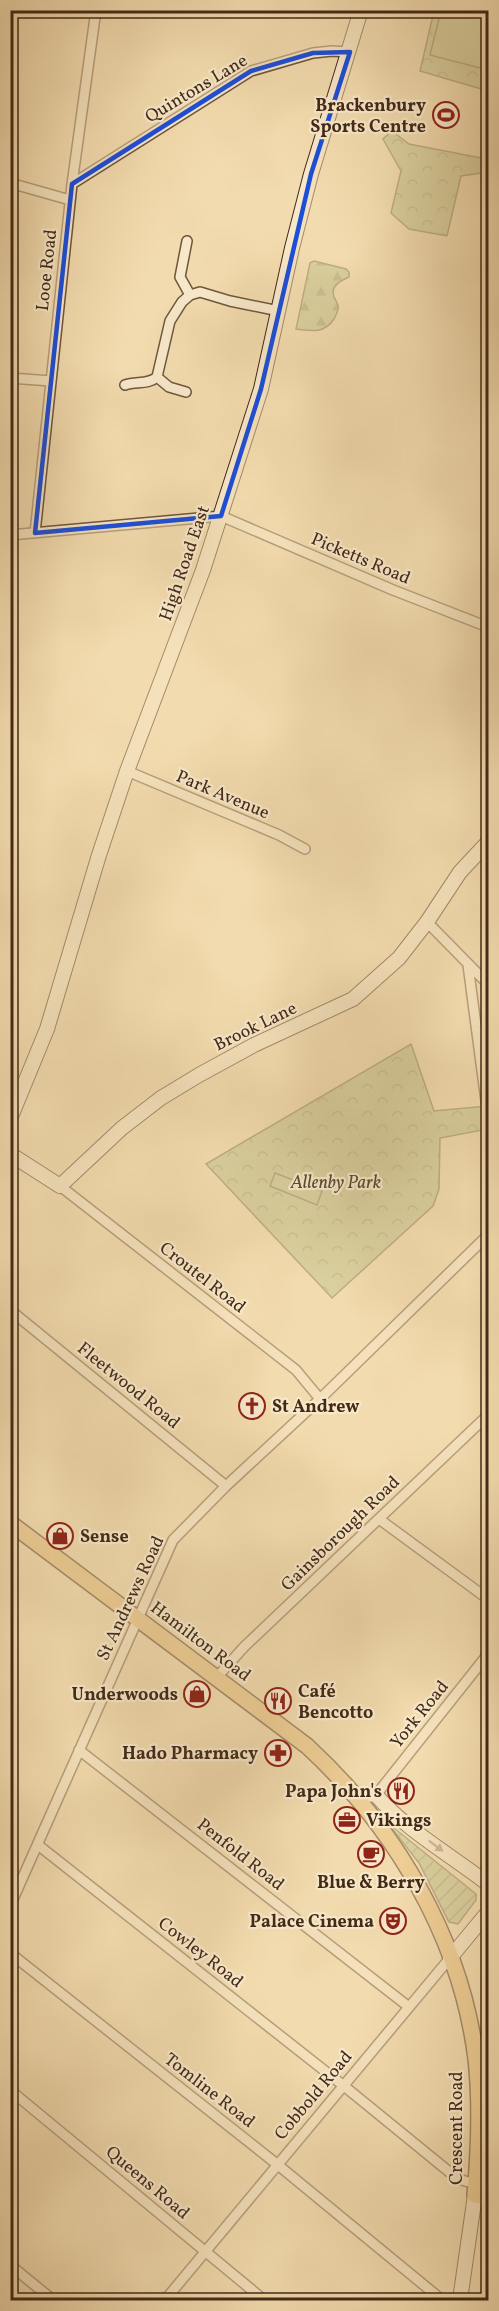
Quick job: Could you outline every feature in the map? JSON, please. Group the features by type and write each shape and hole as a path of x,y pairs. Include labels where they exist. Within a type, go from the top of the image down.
{"main road":[{"name":"Hamilton Road","path":"10,1523 307,1746 334,1772 359,1799 411,1873 428,1903 450,1958"},
{"name":"Crescent Road","path":"450,1958 482,2060 480,2192"}],"street":[{"name":"Looe Road","path":"35,533 70,200 96,10"},
{"name":"High Road East","path":"10,1119 47,1029 99,855 127,771 221,516 261,389 311,174 361,10"},
{"name":"Quintons Lane","path":"72,184 251,71 313,53 350,52"},
{"path":"10,183 70,200"},
{"path":"187,241 180,277 190,295"},
{"path":"125,385 136,381 152,381 157,377 170,321 182,302 190,295 200,292 279,311"},
{"path":"157,377 169,387 186,392"},
{"path":"10,378 51,381"},
{"path":"10,535 221,516"},
{"name":"Picketts Road","path":"221,516 393,590 489,627"},
{"name":"Park Avenue","path":"127,771 279,835 305,849"},
{"name":"Brook Lane","path":"60,1186 122,1128 171,1092 254,1045 353,999 399,958 427,922 460,872 489,842"},
{"path":"427,922 489,984"},
{"path":"468,965 489,1116"},
{"path":"10,1154 60,1186"},
{"name":"Croutel Road","path":"60,1186 296,1370 320,1399"},
{"name":"St Andrews Road","path":"10,1906 173,1540 226,1486 320,1399 489,1235"},
{"name":"Fleetwood Road","path":"10,1310 226,1486"},
{"name":"Gainsborough Road","path":"217,1677 244,1647 489,1415"},
{"path":"380,1519 489,1599"},
{"name":"York Road","path":"376,1795 489,1654"},
{"name":"Penfold Road","path":"79,1750 409,2007"},
{"path":"359,1799 367,1794 376,1795 390,1811 457,1863 489,1884"},
{"name":"Cowley Road","path":"38,1845 344,2086 458,2179 480,2192"},
{"name":"Cobbold Road","path":"165,2301 489,1912"},
{"name":"Tomline Road","path":"10,1953 278,2165 442,2301"},
{"name":"Queens Road","path":"10,2090 264,2301"},
{"name":"Crescent Road","path":"460,2301 480,2192"},
{"path":"10,2265 53,2301"}],"highlighted area":[{"path":"350,52 311,174 261,389 221,516 35,533 72,184 251,71 313,53"}],"green space":[{"path":"434,11 488,11 488,91 420,71"},
{"path":"441,11 488,11 488,70 430,55"},
{"path":"392,131 409,144 481,158 488,134 488,172 461,176 447,236 409,229 391,213 401,171 383,139"},
{"path":"314,261 346,269 349,277 339,282 333,290 338,309 330,324 317,330 296,329 310,263"},
{"name":"Allenby Park","path":"411,1044 434,1111 487,1106 488,1129 440,1138 439,1189 433,1206 332,1298 206,1164"},
{"path":"275,1173 322,1191 317,1205 270,1186"},
{"path":"394,1828 476,1894 476,1900 458,1924 449,1922 419,1863 393,1830"}],"place":[{"name":"Brackenbury Sports Centre","path":"446,115"},
{"name":"St Andrew","path":"252,1406"},
{"name":"Sense","path":"60,1536"},
{"name":"Underwoods","path":"197,1694"},
{"name":"Café Bencotto","path":"278,1701"},
{"name":"Hado Pharmacy","path":"278,1753"},
{"name":"Papa John's","path":"401,1791"},
{"name":"Vikings","path":"347,1820"},
{"name":"Blue & Berry","path":"371,1854"},
{"name":"Palace Cinema","path":"393,1921"}]}
